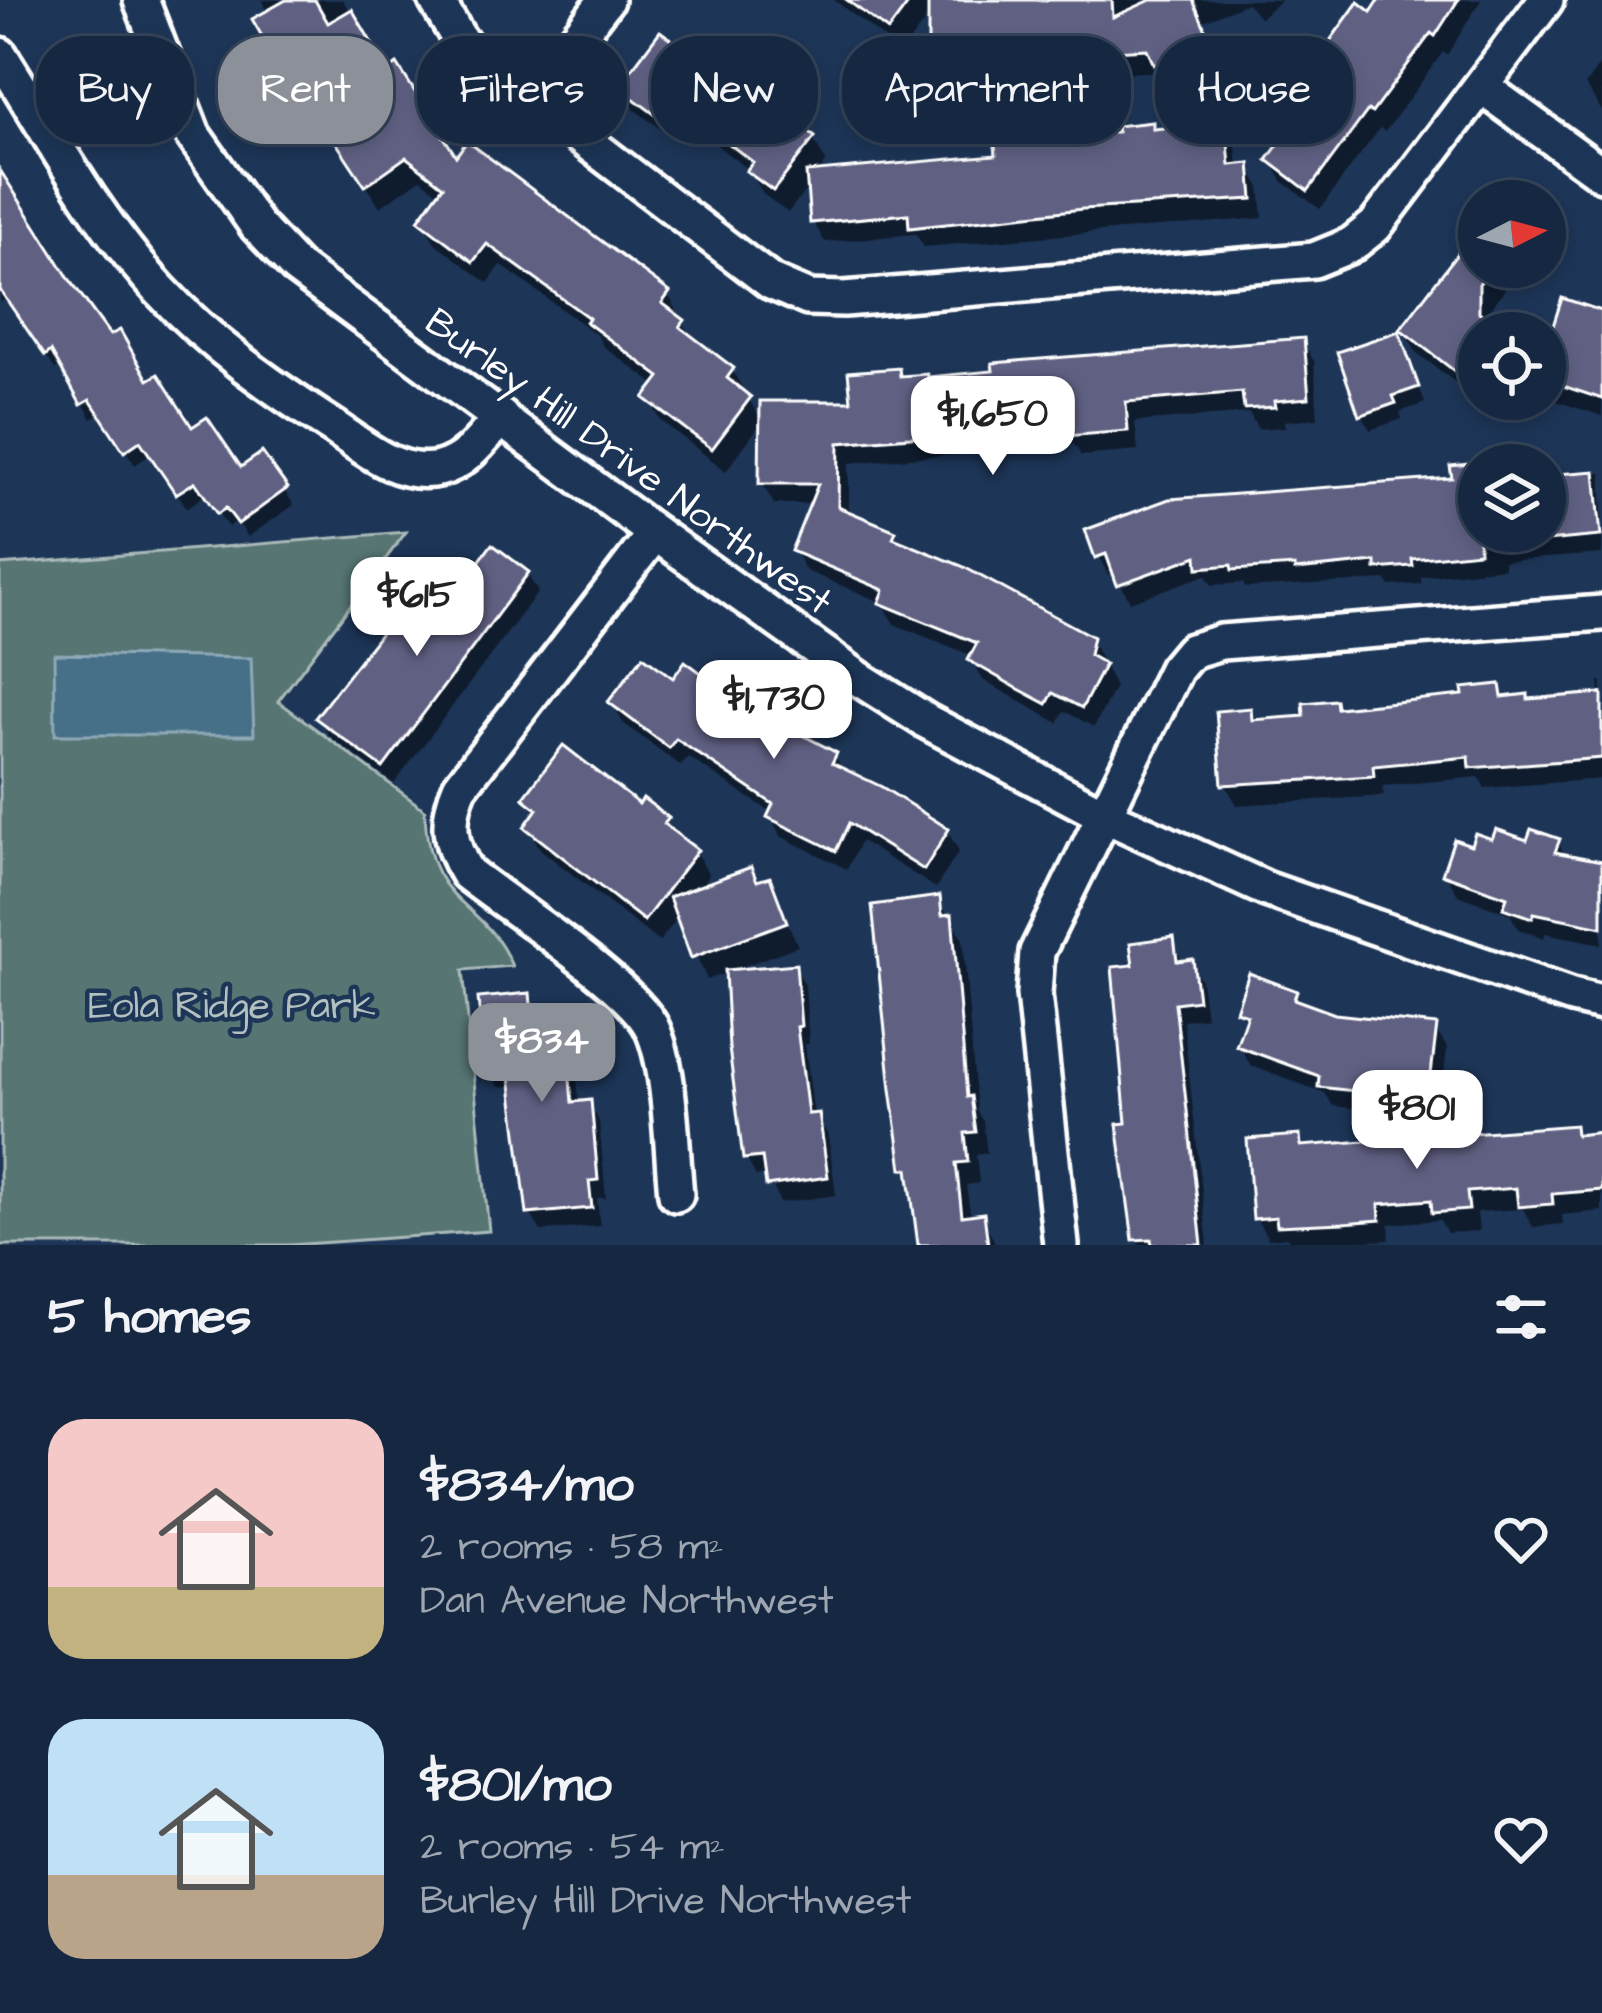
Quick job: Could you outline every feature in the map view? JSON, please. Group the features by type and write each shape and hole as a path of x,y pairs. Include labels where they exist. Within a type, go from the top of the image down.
{"street":[{"name":"Burley Hill Drive Northwest","path":"141,0 193,135 257,226 296,267 655,533 926,721 1102,814 1267,890 1572,997 1602,1003"},
{"path":"436,0 457,36"},
{"path":"578,36 606,0"},
{"path":"589,144 770,282 808,298 844,299 1314,260 1351,244 1376,226 1546,0"},
{"path":"0,56 125,248 195,326 263,380 384,461 412,470 438,469 460,460 500,417"},
{"path":"1482,86 1602,175"},
{"path":"655,533 460,787 449,827 454,851 467,873 630,998 651,1026 661,1057 676,1194"},
{"path":"1061,1245 1034,994 1037,952 1176,669 1191,651 1221,642 1602,614"}],"green space":[{"name":"Eola Ridge Park","path":"406,532 278,701 425,810 428,842 445,884 486,925 512,966 463,970 489,1231 290,1245 0,1245 0,565"}],"water":[{"path":"54,654 251,658 254,735 55,735"}],"building":[{"path":"286,0 315,0 328,23 352,9 368,36 262,36 252,19"},
{"path":"847,0 911,0 888,31"},
{"path":"928,0 1112,0 1113,17 1151,0 1193,0 1208,36 1155,36 1154,65 1147,49 1131,50 1131,36 928,36"},
{"path":"1379,0 1458,0 1435,36 1431,33 1372,113 1368,110 1353,130 1353,36 1333,36 1358,2 1371,12"},
{"path":"651,43 651,112 627,94 627,75"},
{"path":"397,64 417,95 417,144 448,144 456,156 465,144 471,144 670,292 662,303 685,320 680,327 734,368 727,378 751,397 712,449 644,398 660,377 586,322 589,318 487,244 473,262 418,220 443,186 406,157 365,186 337,144 393,144 393,67"},
{"path":"1153,122 1155,144 1228,144 1230,165 1250,163 1253,199 1083,209 909,228 908,214 810,223 806,172 996,155 995,144 1131,144 1131,124"},
{"path":"729,144 810,144 773,191 746,171 753,162"},
{"path":"1279,144 1343,144 1308,191 1267,160"},
{"path":"0,170 70,280 110,335 120,330 148,380 158,374 192,427 207,417 241,467 262,452 288,488 238,524 226,508 217,514 195,482 176,494 140,441 124,452 90,400 81,405 51,351 45,356 0,290"},
{"path":"1458,253 1458,288 1479,288 1479,312 1458,312 1458,374 1400,329"},
{"path":"1562,298 1602,311 1602,399 1566,387 1566,312 1558,312"},
{"path":"1399,331 1419,387 1393,396 1396,403 1359,416 1337,352"},
{"path":"1304,338 1309,398 1274,401 1275,407 1244,409 1242,392 1126,402 1128,431 1067,436 1066,424 839,443 838,507 896,531 893,538 962,566 1093,637 1089,655 1105,664 1082,708 1053,693 1047,704 1015,687 968,660 977,643 879,603 884,590 791,551 818,484 759,484 760,401 851,401 848,372 899,368 900,376 928,377 993,371 992,363"},
{"path":"1458,465 1458,552 1479,552 1412,559 1413,566 1376,569 1376,562 1232,570 1231,565 1198,568 1197,556 1117,585 1106,554 1095,558 1085,530 1169,499 1452,478 1450,466"},
{"path":"1595,471 1601,536 1566,539 1566,473"},
{"path":"492,544 529,572 383,768 315,718 418,585 446,606"},
{"path":"643,656 673,678 685,661 745,705 837,753 832,763 882,787 949,829 924,870 849,823 836,851 767,817 773,804 676,739 669,748 608,702"},
{"path":"1500,684 1502,697 1602,693 1602,758 1470,768 1469,757 1373,766 1374,776 1222,785 1216,711 1251,708 1252,720 1304,716 1303,703 1336,700 1337,708 1463,695 1462,688"},
{"path":"563,745 639,804 643,798 669,818 664,824 698,850 644,921 524,827 537,809 523,798"},
{"path":"1496,829 1527,840 1531,829 1560,839 1555,852 1602,861 1602,927 1534,913 1532,918 1503,908 1507,897 1442,874 1454,839 1471,845 1475,833 1492,839"},
{"path":"751,867 757,881 770,877 787,922 691,958 669,897"},
{"path":"940,896 942,915 952,914 967,1097 971,1096 976,1132 965,1133 968,1162 956,1163 962,1216 984,1213 988,1245 918,1245 908,1169 902,1169 872,905"},
{"path":"1174,937 1177,961 1193,959 1198,1000 1175,1003 1202,1245 1152,1245 1151,1239 1133,1240 1117,1124 1126,1123 1112,967 1133,965 1130,943"},
{"path":"796,964 801,1026 797,1027 808,1114 819,1113 828,1177 766,1186 762,1157 743,1159 725,970"},
{"path":"1249,973 1297,991 1294,999 1335,1014 1437,1025 1428,1099 1318,1087 1319,1076 1236,1046 1247,1015 1236,1011"},
{"path":"530,993 533,1028 565,1025 572,1102 591,1100 598,1180 589,1181 592,1208 527,1214 509,1068 485,1070 478,998"},
{"path":"1575,1125 1576,1135 1602,1132 1602,1190 1552,1194 1553,1204 1518,1207 1516,1188 1467,1192 1469,1210 1432,1213 1431,1200 1379,1204 1380,1220 1277,1226 1276,1217 1253,1219 1247,1139 1300,1135 1301,1146"}]}
